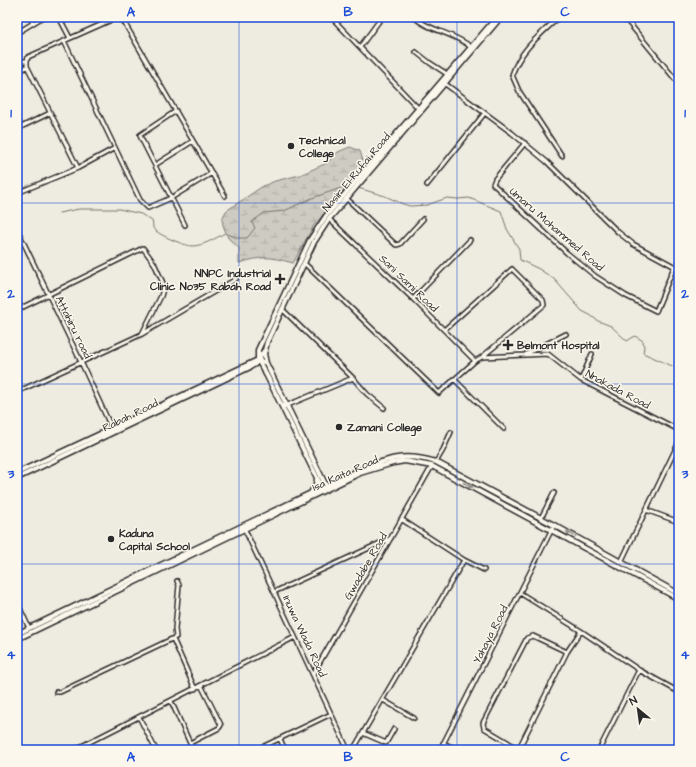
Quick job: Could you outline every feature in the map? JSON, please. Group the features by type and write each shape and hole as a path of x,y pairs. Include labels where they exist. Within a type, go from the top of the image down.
{"main road":[{"name":"Nasir El-Rufai Road","path":"258,360 258,350 293,274 317,228 444,83 497,17"},
{"name":"Nasir El-Rufai Road","path":"249,366 258,360 265,350 267,342 314,242 328,219 418,108 501,17"},
{"path":"258,350 249,366 256,366 264,370"},
{"path":"265,350 266,363 325,489"},
{"path":"258,360 266,363"},
{"path":"258,360 285,406"},
{"name":"Rabah Road","path":"17,478 249,366"},
{"name":"Rabah Road","path":"17,473 112,431"},
{"name":"Isa Kaita Road","path":"17,634 311,493 325,489 332,483 355,472 392,458 405,457 436,462 679,594"},
{"name":"Isa Kaita Road","path":"17,639 245,530 325,489 360,474 393,463 405,461 432,466 679,598"},
{"path":"319,478 326,482 332,483"},
{"path":"311,493 319,478"}],"street":[{"path":"30,17 33,23"},
{"path":"17,33 43,17"},
{"path":"59,17 70,38"},
{"path":"78,168 27,66 28,57 118,17"},
{"path":"121,17 225,196"},
{"path":"331,17 418,108"},
{"path":"360,47 382,17"},
{"path":"414,17 421,23 473,46"},
{"path":"559,17 533,41 516,63 512,75 519,91 562,156"},
{"path":"624,17 679,82"},
{"path":"64,41 140,200 148,208 170,198 212,173"},
{"path":"416,52 448,74"},
{"path":"17,61 27,61"},
{"path":"17,72 27,66"},
{"path":"444,83 525,143 547,162 618,232 633,244 679,269"},
{"path":"176,111 140,135 170,198 185,225"},
{"path":"17,129 50,113"},
{"path":"427,185 484,114"},
{"path":"155,166 193,141"},
{"name":"Umaru Mohammed Road","path":"525,143 495,179 493,184 567,253 595,276 626,296 656,311 674,266"},
{"path":"17,193 78,168 115,148"},
{"path":"346,198 396,245 400,244 423,219"},
{"name":"Sani Sami Road","path":"328,219 413,299 475,361"},
{"name":"Attahiru road","path":"17,229 81,362 112,431"},
{"path":"413,299 470,240"},
{"path":"17,310 143,248 154,263 163,283 163,289 142,334"},
{"path":"304,263 437,392 441,393 454,379 475,361 482,357 544,305 543,300 512,269 444,330"},
{"path":"17,392 142,334 236,279"},
{"path":"282,309 353,378 367,394 384,408"},
{"path":"524,355 566,334"},
{"name":"Nnakada Road","path":"482,357 548,354 581,380 679,430"},
{"path":"581,380 592,354"},
{"path":"285,406 353,378"},
{"path":"454,379 504,429"},
{"path":"436,462 444,450 451,432"},
{"path":"621,562 679,444"},
{"name":"Gwadabe Road","path":"313,674 432,466"},
{"path":"541,518 554,493"},
{"path":"646,510 679,522"},
{"path":"401,519 464,560 484,570"},
{"name":"Yahaya Road","path":"440,750 554,525"},
{"name":"Inuwa Wada Road","path":"245,530 348,750"},
{"path":"274,592 391,538"},
{"path":"353,750 464,560"},
{"path":"56,692 60,692 176,637 175,629 179,585 177,581"},
{"path":"520,593 581,631 639,670 679,692"},
{"path":"17,602 29,628"},
{"path":"567,652 533,636 527,638 483,723 484,728 518,750 567,652 581,631"},
{"path":"74,750 296,637"},
{"path":"173,639 195,689"},
{"path":"599,750 639,670"},
{"path":"190,743 219,728 221,725 201,685"},
{"path":"383,700 414,718"},
{"path":"171,701 193,750"},
{"path":"256,750 331,714"},
{"path":"139,717 156,750"},
{"path":"363,733 386,743 394,729"},
{"path":"280,739 285,750"},
{"path":"674,750 679,740"},
{"path":"443,743 458,750"}],"green space":[{"path":"350,147 360,151 363,161 361,167 334,203 314,225 293,263 278,259 266,258 254,259 239,263 239,248 228,238 223,225 222,219 226,211 263,186 275,181 300,175 327,163 338,152"}],"waterway":[{"path":"59,213 79,209 119,209 141,214 152,221 153,228 159,233 183,244 196,246 225,233 238,238 247,238 255,228 252,222 264,213 284,211 312,198 341,188"},
{"path":"358,188 385,196 410,206 427,205 447,198 469,198 501,211 507,229 519,249 520,260 539,269 554,279 582,311 598,321 611,326 627,341 635,336 643,341 643,353 679,369"}],"place":[{"name":"Technical College","path":"291,146"},
{"name":"NNPC Industrial Clinic No35 Rabah Road","path":"280,279"},
{"name":"Belmont Hospital","path":"508,345"},
{"name":"Zamani College","path":"339,427"},
{"name":"Kaduna Capital School","path":"111,539"}]}
